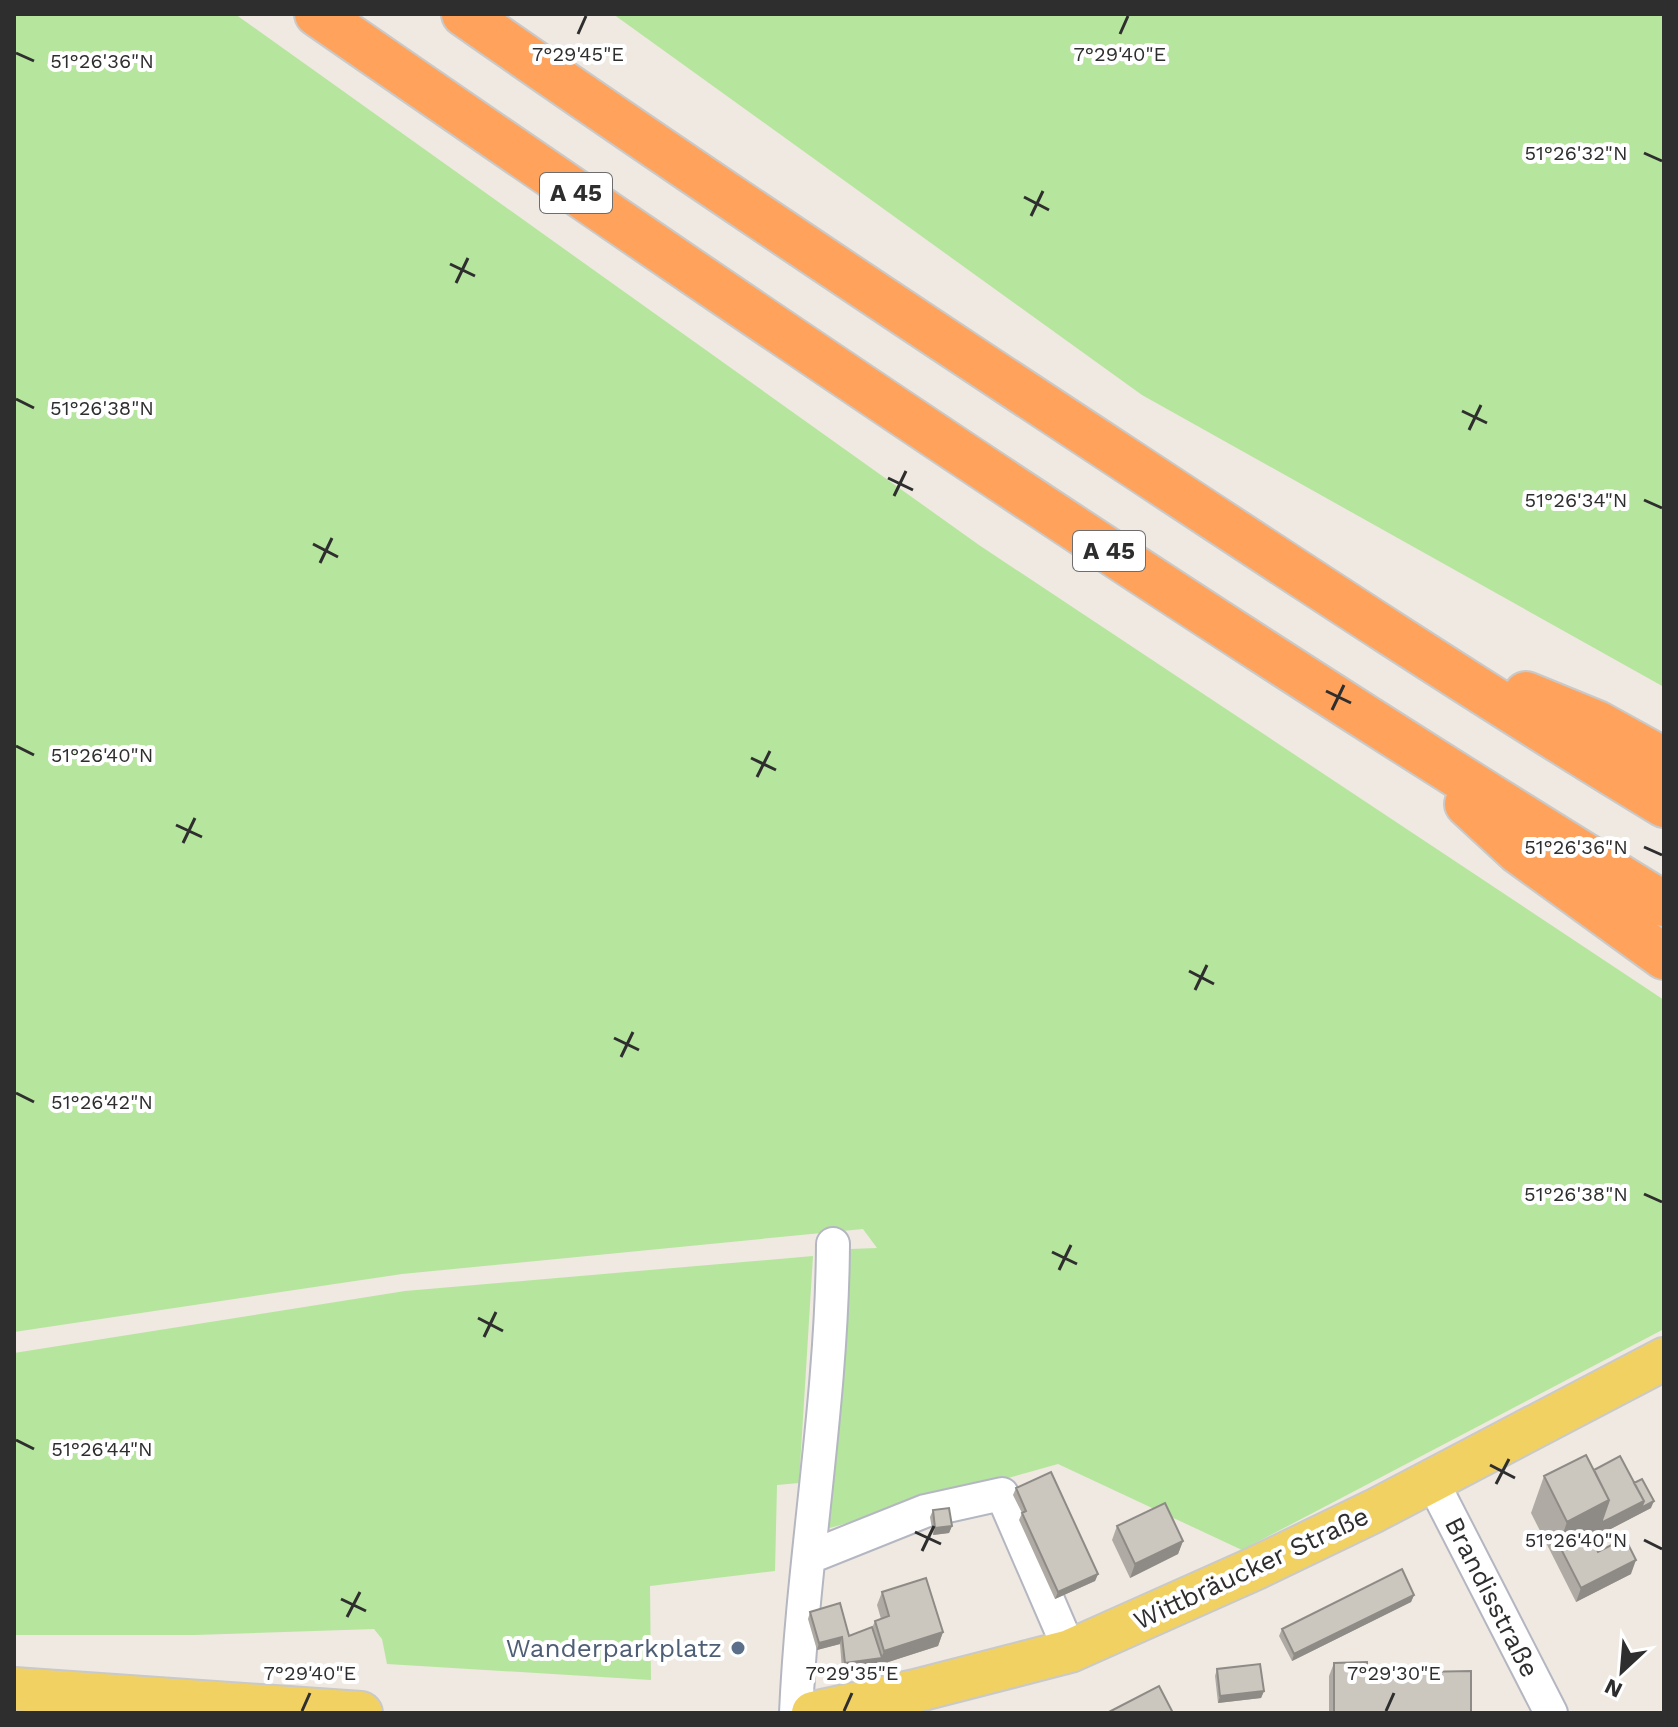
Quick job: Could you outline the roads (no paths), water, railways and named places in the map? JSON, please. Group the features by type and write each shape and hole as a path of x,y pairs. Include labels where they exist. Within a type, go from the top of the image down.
{"highway":[{"name":"A 45","path":"317,14 836,372 1383,727 1664,904"},
{"path":"464,14 910,319 1664,805"},
{"path":"1420,650 1597,723 1664,760"},
{"path":"1383,727 1519,852 1664,957"}],"main road":[{"name":"Wittbräucker Straße","path":"813,1713 915,1691 1070,1651 1256,1568 1432,1481 1664,1359"},
{"path":"14,1689 361,1713"}],"street":[{"path":"796,1713 800,1635 829,1359 833,1244"},
{"name":"Brandisstraße","path":"1432,1481 1551,1713"},
{"path":"810,1557 925,1511 1002,1494 1070,1651"}],"place":[{"name":"Wanderparkplatz","path":"738,1648"}]}
